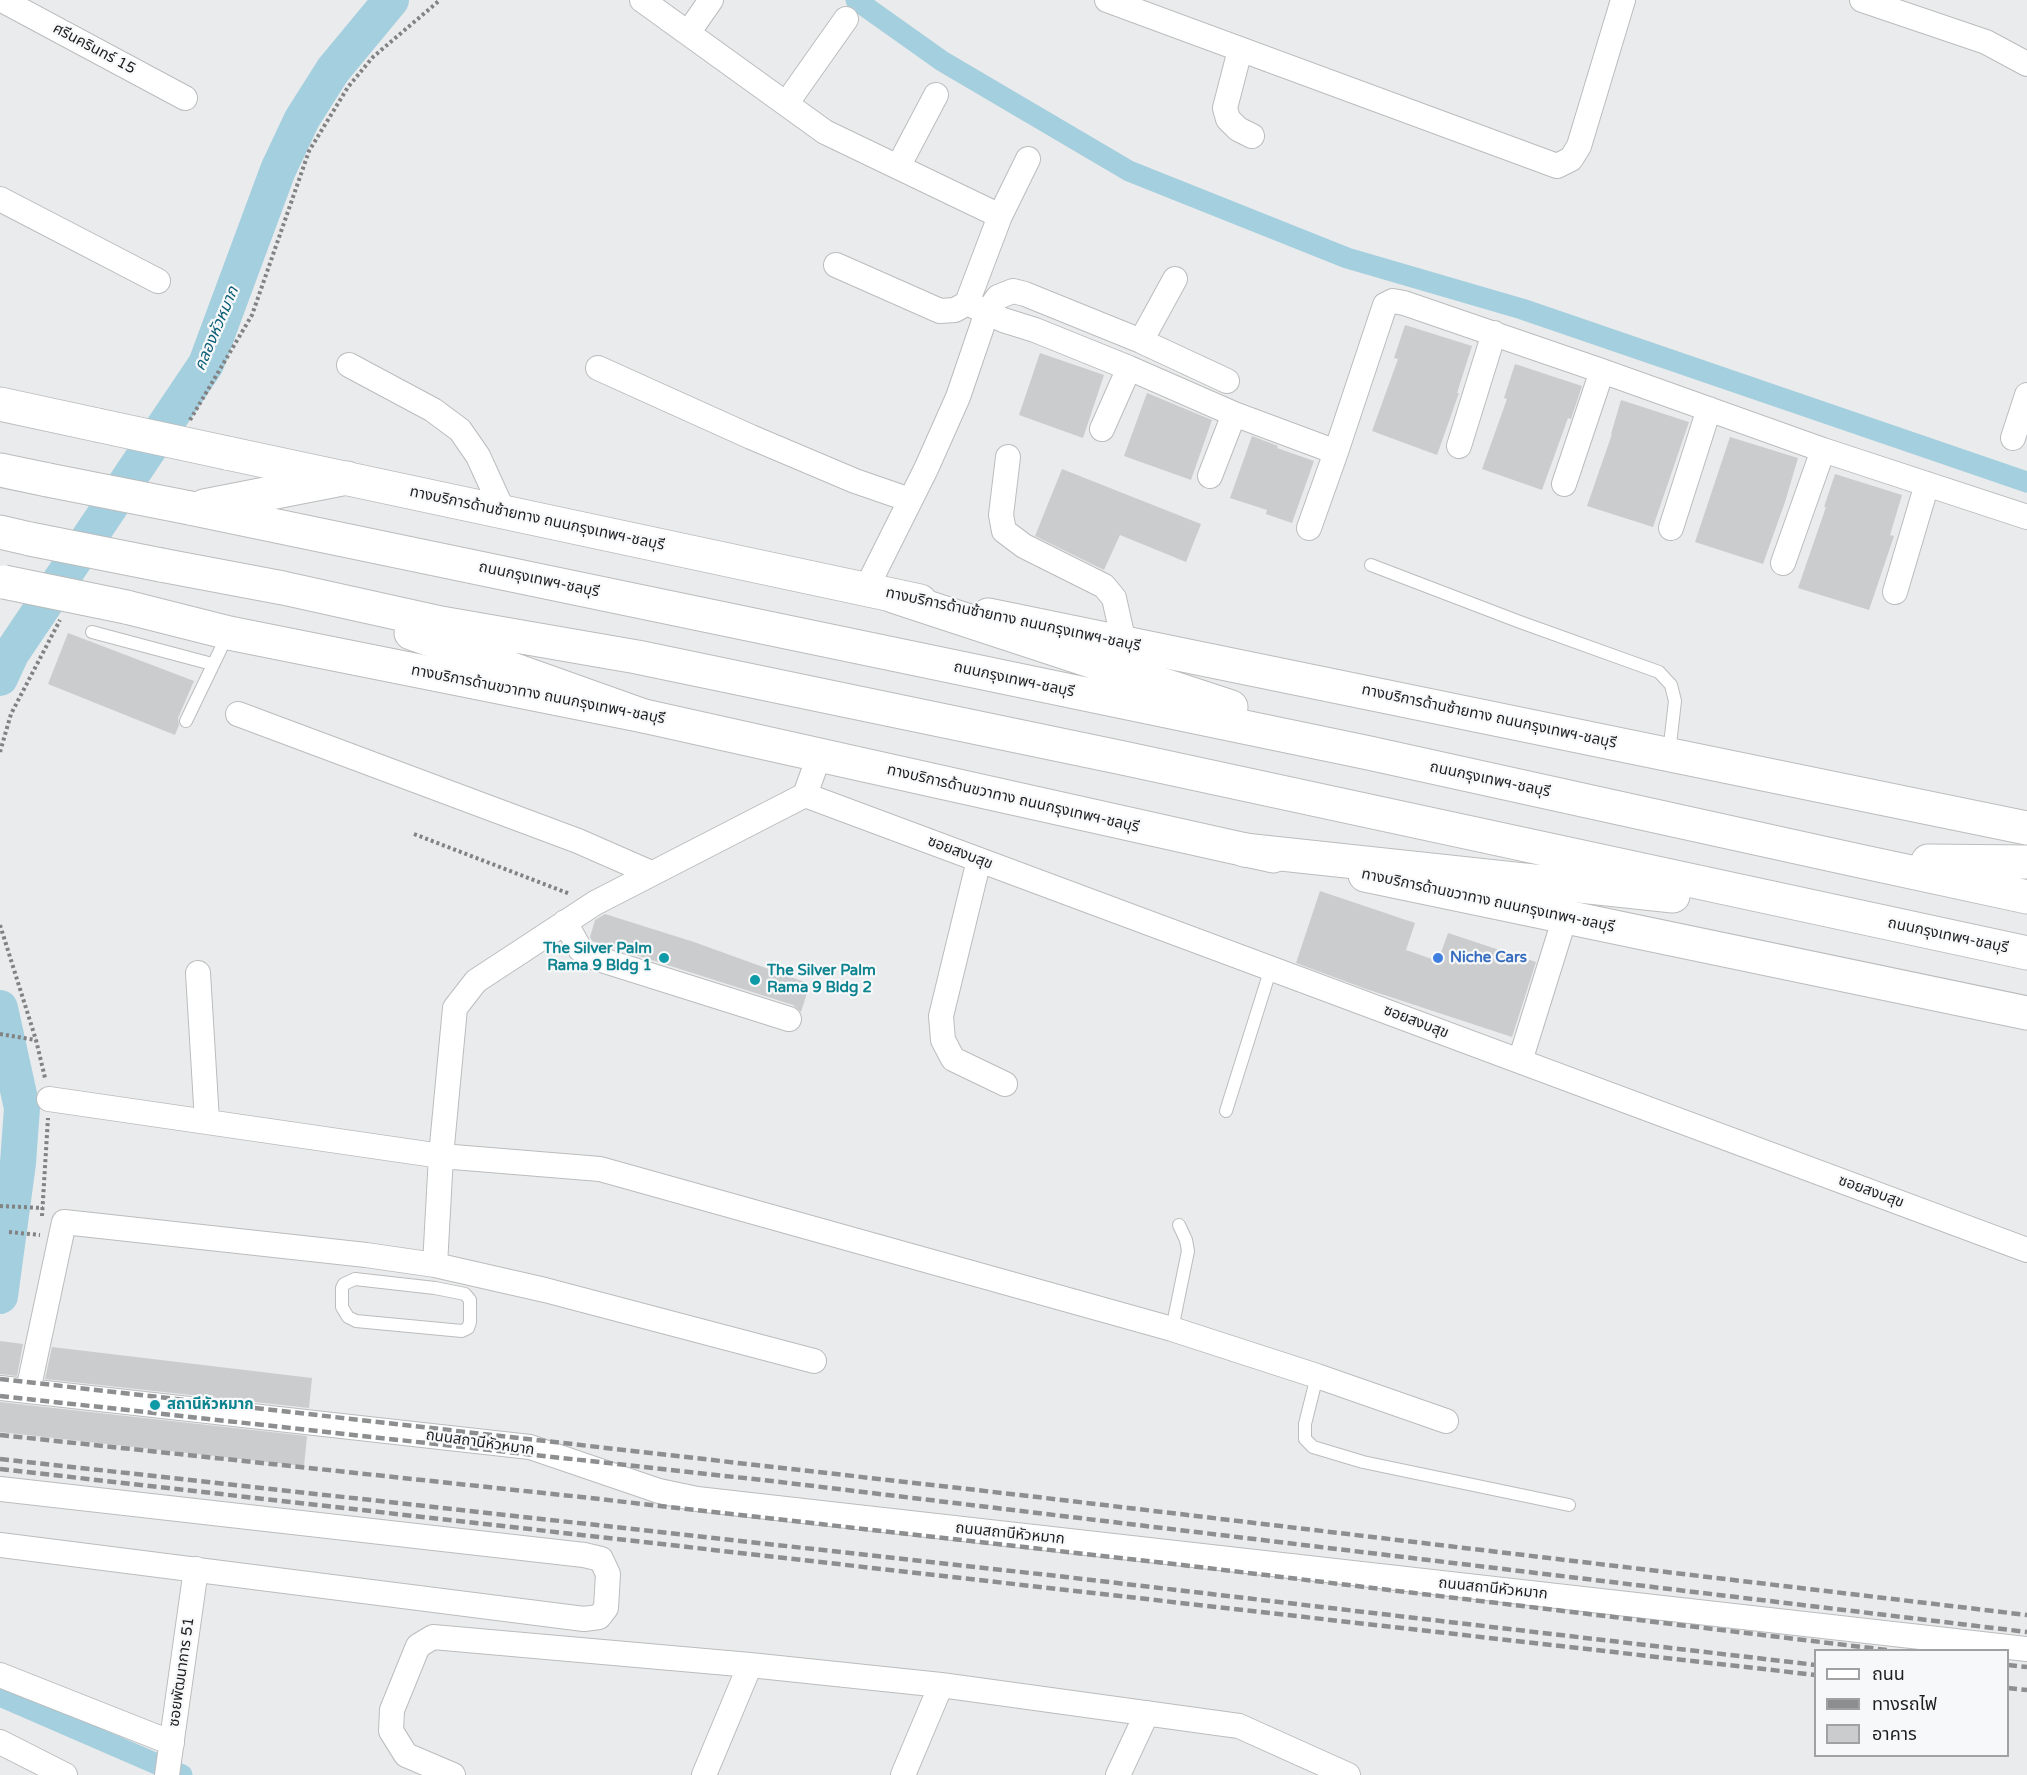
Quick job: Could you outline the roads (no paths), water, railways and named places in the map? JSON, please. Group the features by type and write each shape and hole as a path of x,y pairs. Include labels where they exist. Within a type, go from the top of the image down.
{"main road":[{"name":"ทางบริการด้านซ้ายทาง ถนนกรุงเทพฯ-ชลบุรี","path":"0,404 880,592 2027,828"},
{"name":"ถนนกรุงเทพฯ-ชลบุรี","path":"0,470 1369,753 1854,861 2027,897"},
{"path":"190,508 347,477"},
{"name":"ถนนกรุงเทพฯ-ชลบุรี","path":"15,535 283,588 441,623 637,657 1123,758 2027,953"},
{"name":"ทางบริการด้านขวาทาง ถนนกรุงเทพฯ-ชลบุรี","path":"2,582 126,608 229,633 644,716 1244,850 2027,1012"},
{"path":"283,588 644,716"},
{"path":"880,592 1369,753"},
{"path":"1244,850 1842,914"},
{"path":"1854,861 2027,862"}],"street":[{"name":"ศรีนครินทร์ 15","path":"2,0 185,98"},
{"path":"642,0 825,132 1000,216"},
{"path":"688,33 711,0"},
{"path":"1107,0 1557,166 1571,159 1579,146 1623,0"},
{"path":"1862,0 1986,42 2027,64"},
{"path":"786,104 846,18"},
{"path":"1240,50 1225,108 1228,119 1238,129 1252,136"},
{"path":"898,167 936,95"},
{"path":"880,592 910,500 958,397 1000,216 1028,159"},
{"path":"0,199 159,281"},
{"path":"836,265 940,311 977,308 1013,291 1025,294 1142,341 1227,381"},
{"path":"1142,341 1174,279"},
{"path":"1309,528 1385,305 1393,302 1404,303 1494,333 1823,450 2027,518"},
{"path":"977,308 1129,368 1234,414 1336,452"},
{"path":"1459,446 1494,333"},
{"path":"349,365 433,410 460,430 478,456 504,513"},
{"path":"598,368 855,481 910,500"},
{"path":"1102,429 1129,368"},
{"path":"1564,484 1602,371"},
{"path":"2013,438 2027,395"},
{"path":"1671,528 1709,409"},
{"path":"1210,476 1234,414"},
{"path":"1784,563 1823,450"},
{"path":"1008,458 1000,515 1004,531 1024,546 1104,586 1114,598 1124,643"},
{"path":"1895,592 1927,484"},
{"path":"238,714 578,841 651,873"},
{"path":"435,1265 441,1156 455,1008 476,981 595,903 805,795 819,756"},
{"name":"ซอยสงบสุข","path":"805,795 2027,1250"},
{"path":"979,860 941,1016 943,1041 953,1059 1005,1084"},
{"path":"1520,1061 1565,917"},
{"path":"565,922 579,949 586,955 789,1019"},
{"path":"198,973 207,1121"},
{"path":"50,1099 441,1156 600,1169 1172,1329 1446,1420"},
{"path":"28,1391 64,1222 366,1255 435,1265 545,1290 814,1361"},
{"name":"ถนนสถานีหัวหมาก","path":"0,1388 530,1447 659,1491 690,1498 2027,1649"},
{"path":"0,1489 584,1555 601,1559 608,1574 606,1608 599,1617 584,1619 0,1545"},
{"name":"ซอยพัฒนาการ 51","path":"170,1758 196,1569"},
{"path":"453,1775 406,1755 391,1731 392,1710 418,1646 433,1637 750,1665 941,1685 1239,1725 1348,1775"},
{"path":"704,1775 750,1665"},
{"path":"0,1675 170,1758"},
{"path":"903,1775 941,1685"},
{"path":"1118,1775 1147,1713"},
{"path":"0,1742 65,1775"}],"lane":[{"path":"1371,565 1659,672 1671,685 1675,701 1669,754"},
{"path":"92,632 212,664"},
{"path":"186,721 229,633"},
{"path":"1226,1111 1271,968"},
{"path":"1172,1329 1188,1251 1179,1225"},
{"path":"355,1279 358,1258 366,1255"},
{"path":"355,1279 435,1288 465,1294 470,1300 468,1328 462,1331 356,1321 348,1317 342,1307 342,1288 344,1284 355,1279"},
{"path":"1317,1376 1305,1424 1305,1439 1313,1447 1363,1462 1569,1505"}],"waterway":[{"name":"คลองหัวหมาก","path":"0,678 11,654 206,364 278,170 302,119 333,70 391,0"},
{"path":"856,0 942,61 1129,171 1347,258 1522,309 2027,482"},
{"name":"คลองหัวหมาก","path":"0,1008 22,1108 18,1163 0,1296"},
{"path":"0,1696 182,1775"}],"railway":[{"path":"0,1379 1020,1495 2027,1615"},
{"path":"0,1396 780,1482 2027,1632"},
{"path":"0,1435 581,1497 1174,1564 1879,1649"},
{"path":"0,1459 1066,1577 1814,1665"},
{"path":"0,1469 1814,1675"},
{"path":"2009,1665 2027,1667"},
{"path":"2009,1688 2027,1690"}],"place":[{"name":"The Silver Palm Rama 9 Bldg 1","path":"664,958"},
{"name":"Niche Cars","path":"1438,958"},
{"name":"The Silver Palm Rama 9 Bldg 2","path":"755,980"},
{"name":"สถานีหัวหมาก","path":"155,1405"}]}
